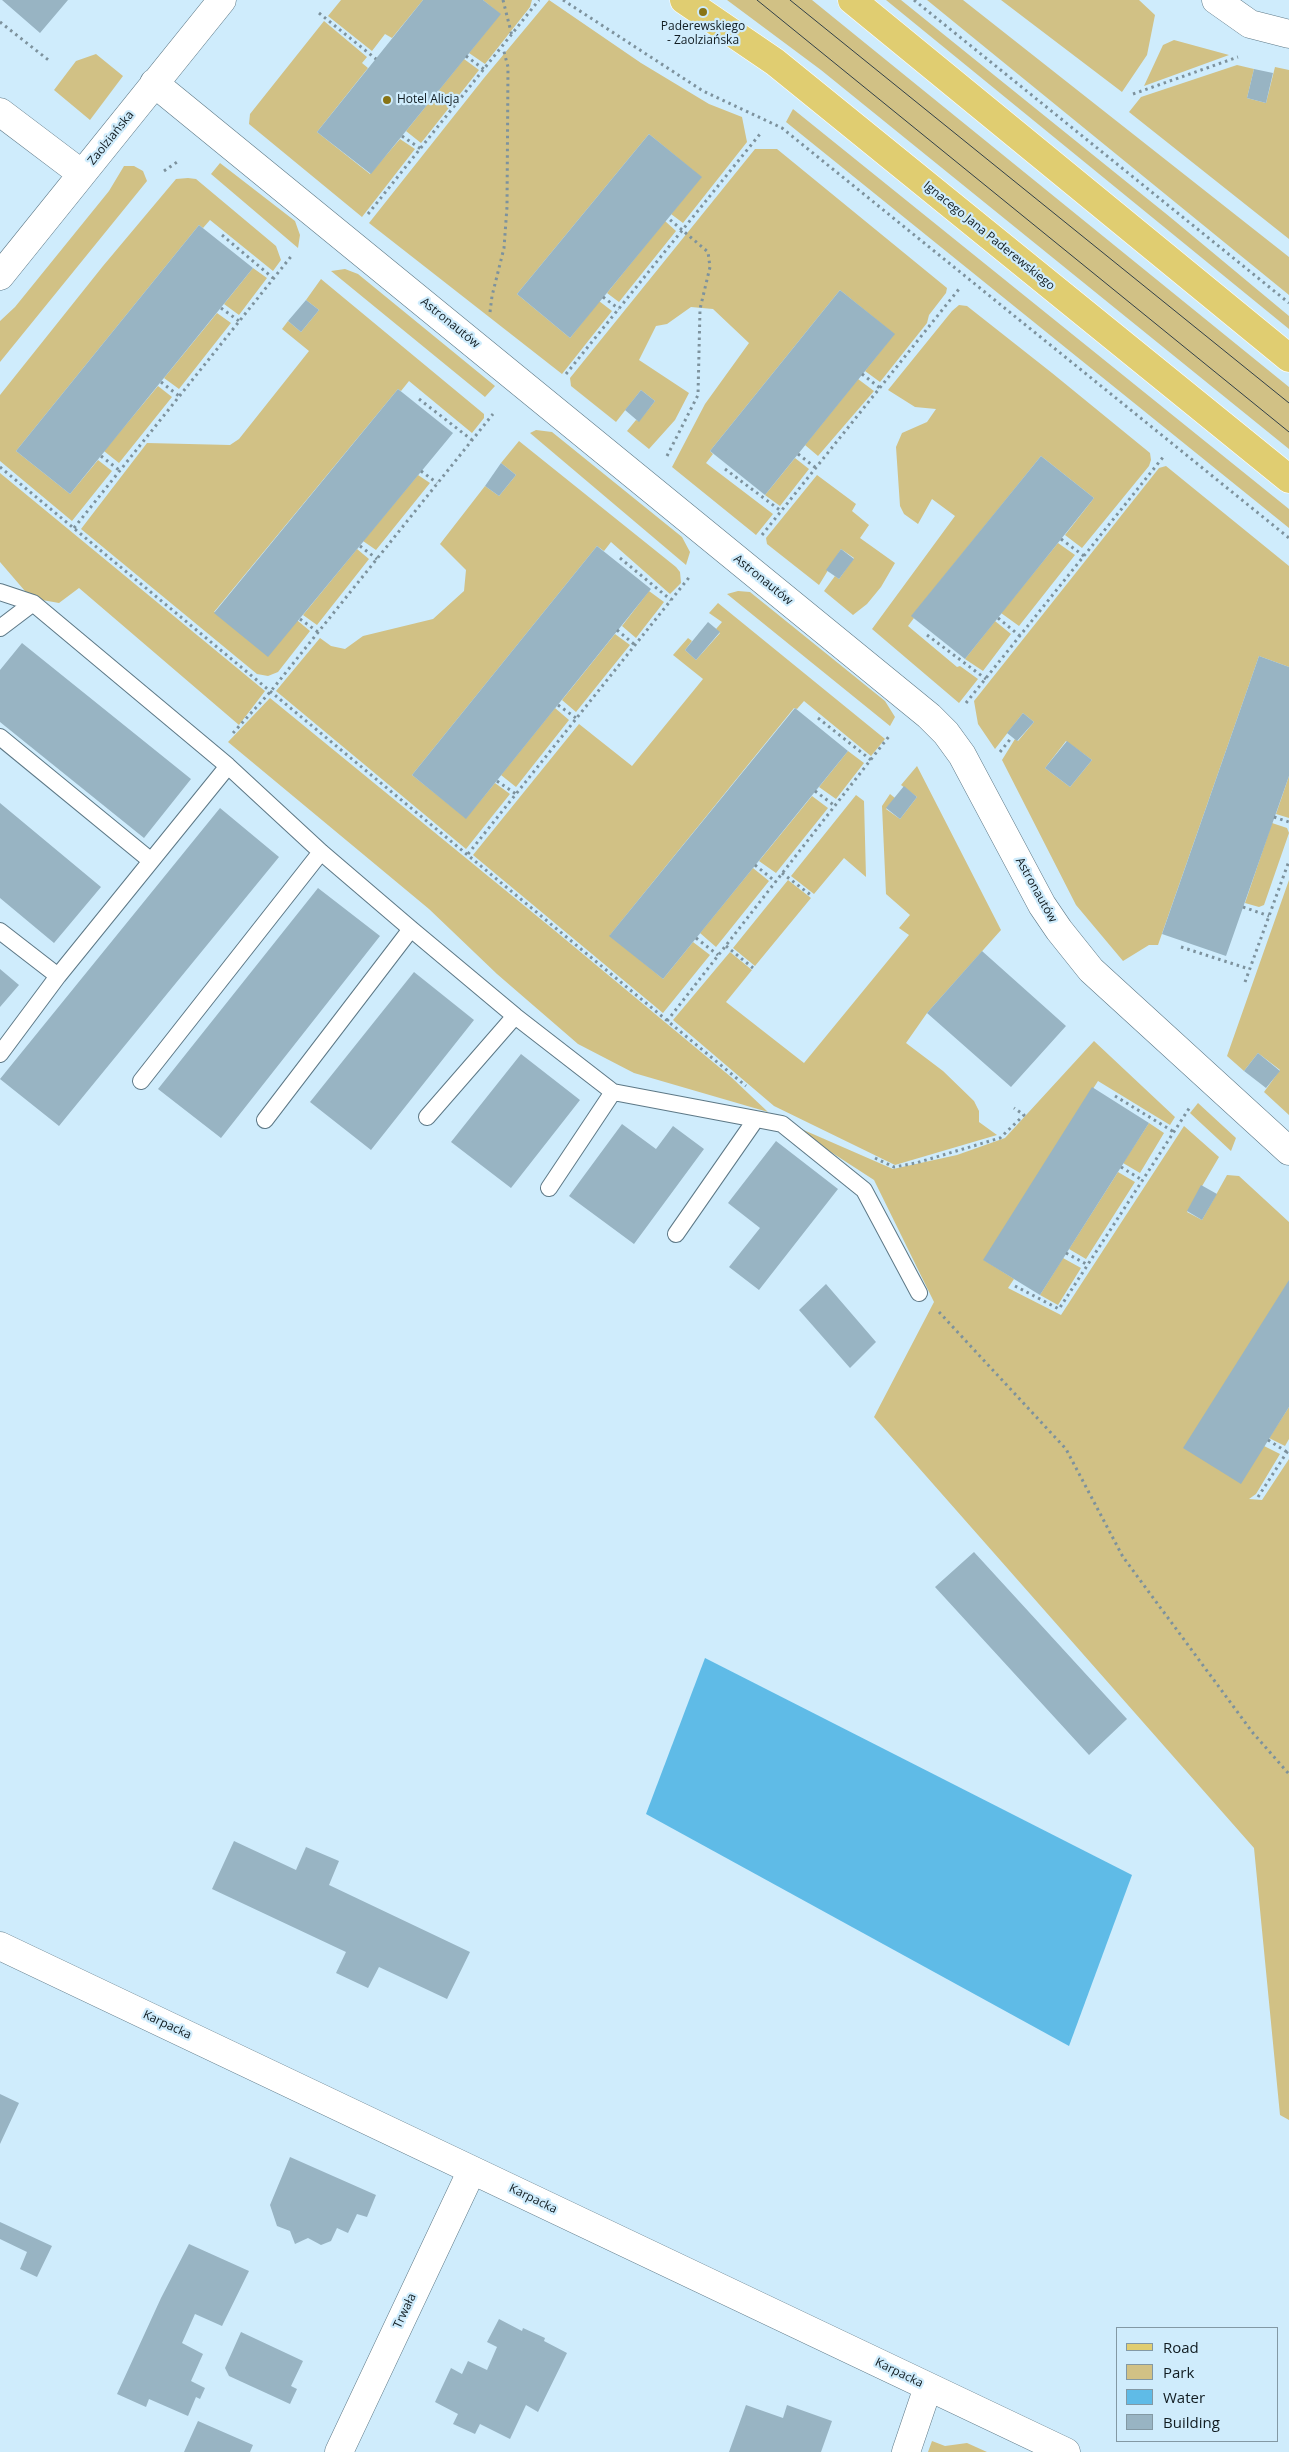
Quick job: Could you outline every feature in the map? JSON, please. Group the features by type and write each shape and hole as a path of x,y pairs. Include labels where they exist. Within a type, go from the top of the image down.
{"main road":[{"name":"Ignacego Jana Paderewskiego","path":"684,0 775,62 1289,479"},
{"path":"852,0 1289,358"}],"street":[{"name":"Zaolziańska","path":"0,276 222,0"},
{"path":"1216,0 1250,24 1289,34"},
{"name":"Astronautów","path":"154,83 929,716 946,733 962,755 1042,905 1091,970 1289,1150"},
{"path":"0,112 82,174"},
{"name":"Karpacka","path":"0,1946 1066,2452"},
{"name":"Trwała","path":"339,2452 472,2170"},
{"path":"906,2452 928,2387"}],"lane":[{"path":"0,592 33,603 228,766 321,852 410,929 515,1016 613,1092 782,1124 864,1190 919,1293"},
{"path":"0,628 33,603"},
{"path":"0,737 150,860"},
{"path":"0,1054 58,976 228,766"},
{"path":"141,1081 321,852"},
{"path":"266,1120 410,929"},
{"path":"0,931 58,976"},
{"path":"427,1117 515,1016"},
{"path":"549,1188 613,1092"},
{"path":"676,1234 756,1119"}],"path":[{"path":"503,0 508,11 512,36"},
{"path":"362,222 540,0"},
{"path":"563,0 703,91 782,128 1289,538"},
{"path":"914,0 1289,303"},
{"path":"319,13 376,59"},
{"path":"0,22 51,62"},
{"path":"490,320 492,296 504,248 507,207 508,68 503,48"},
{"path":"1133,94 1246,55"},
{"path":"466,56 485,70"},
{"path":"564,377 760,134"},
{"path":"402,136 421,149"},
{"path":"164,171 180,160"},
{"path":"643,481 661,468 698,395 700,309 710,267 708,252 668,218"},
{"path":"222,235 273,278"},
{"path":"74,528 293,254"},
{"path":"760,537 959,289"},
{"path":"603,297 619,309"},
{"path":"221,308 239,322"},
{"path":"862,374 880,388"},
{"path":"161,382 179,396"},
{"path":"419,399 472,440"},
{"path":"210,752 241,726 271,691 493,414"},
{"path":"798,454 816,468"},
{"path":"101,456 120,470"},
{"path":"960,710 1164,456"},
{"path":"0,467 751,1090"},
{"path":"725,469 781,511"},
{"path":"421,471 437,483"},
{"path":"1061,539 1084,556"},
{"path":"360,546 377,558"},
{"path":"620,558 671,600"},
{"path":"468,854 691,575"},
{"path":"998,618 1020,636"},
{"path":"300,619 318,632"},
{"path":"618,630 635,644"},
{"path":"928,635 986,679"},
{"path":"558,705 576,718"},
{"path":"818,718 871,760"},
{"path":"667,1021 890,735"},
{"path":"998,754 1012,737"},
{"path":"497,781 516,794"},
{"path":"815,792 835,806"},
{"path":"1274,817 1289,822"},
{"path":"1245,982 1289,861"},
{"path":"756,865 776,882"},
{"path":"782,874 812,896"},
{"path":"1243,907 1269,916"},
{"path":"696,938 718,955"},
{"path":"726,946 753,968"},
{"path":"1181,947 1249,969"},
{"path":"1015,1286 1059,1309 1208,1077"},
{"path":"1115,1096 1174,1132"},
{"path":"867,1155 894,1167 916,1163 1000,1138 1024,1115 1014,1108"},
{"path":"1120,1167 1142,1180"},
{"path":"1066,1253 1088,1265"},
{"path":"919,1293 966,1339 1066,1449 1123,1557 1253,1733 1289,1774"},
{"path":"1258,1497 1288,1450 1268,1440"}],"green space":[{"path":"341,0 423,0 392,38 385,34 372,51 328,16"},
{"path":"483,0 532,0 530,7 485,64 469,53 500,14"},
{"path":"549,0 641,63 709,104 742,117 747,142 683,223 671,214 701,177 649,134 517,294 570,338 599,301 612,311 562,374 369,223 484,78"},
{"path":"727,0 812,0 1289,387 1289,449 821,70"},
{"path":"886,0 901,0 1170,217 1289,316 1289,329"},
{"path":"927,0 963,0 1289,257 1289,295"},
{"path":"1001,0 1139,0 1155,15 1147,55 1122,92"},
{"path":"324,21 367,57 362,63 368,68 317,132 370,174 400,139 415,149 362,217 249,124 250,114"},
{"path":"1174,40 1229,55 1144,86 1163,45"},
{"path":"96,54 123,76 90,120 54,90 76,61"},
{"path":"464,59 479,70 421,143 406,131"},
{"path":"1237,65 1254,69 1247,98 1266,103 1275,67 1289,70 1289,239 1129,112 1141,97"},
{"path":"793,109 1289,509 1289,528 786,122"},
{"path":"755,149 777,149 947,288 946,293 929,315 927,323 880,382 865,371 894,334 840,290 710,451 713,454 706,463 773,514 756,535 672,467 705,404 749,343 713,309 691,307 667,324 656,326 639,360 689,393 675,420 649,449 627,431 636,420 639,421 655,401 641,390 616,422 571,386 570,378"},
{"path":"220,163 295,221 300,235 298,248 211,174"},
{"path":"124,166 134,166 143,171 147,181 0,362 0,321 15,307 109,191"},
{"path":"176,179 196,179 276,246 281,260 273,271 210,220 203,228 199,225 16,451 70,494 98,460 112,471 72,521 0,461 0,395 103,266"},
{"path":"665,221 676,231 619,302 607,293"},
{"path":"253,268 267,278 239,315 224,304"},
{"path":"345,269 358,274 495,386 485,397 331,271"},
{"path":"321,279 484,414 484,418 472,433 409,381 401,391 398,389 214,612 298,621 310,631 278,672 268,676 257,674 81,529 147,443 230,445 239,439 309,351 282,329 288,321 301,332 319,310 306,300"},
{"path":"959,305 967,306 1052,373 1150,453 1151,460 1149,466 1082,548 1065,535 1094,498 1041,456 912,616 914,618 908,626 957,667 960,666 978,679 959,703 872,629 955,516 932,499 918,524 904,514 900,506 896,447 902,433 927,422 936,409 915,407 888,390 952,311"},
{"path":"217,313 231,323 179,389 164,378"},
{"path":"858,379 874,391 818,456 805,445"},
{"path":"158,386 172,397 119,463 104,451"},
{"path":"536,430 552,432 682,537 690,552 686,565 530,433"},
{"path":"519,441 676,567 680,572 681,583 670,594 611,542 604,551 597,546 412,775 466,818 495,783 510,794 466,849 276,691 320,638 331,646 345,649 363,636 433,619 464,591 466,570 440,544 485,486 499,496 516,475 501,463"},
{"path":"795,458 809,469 780,506 765,495"},
{"path":"1166,466 1289,566 1289,667 1259,656 1158,945 1149,945 1123,961 1076,905 1002,760 1015,739 1018,741 1034,722 1023,713 995,749 978,724 974,701 1159,468","holes":["1066,741 1092,760 1070,787 1045,768"]},
{"path":"0,473 265,691 239,725 79,588 59,603 31,598 0,562"},
{"path":"418,475 430,483 376,550 363,541"},
{"path":"817,475 856,504 852,511 869,525 860,538 895,563 881,587 867,604 853,615 824,591 835,576 839,579 854,558 841,549 819,585 767,544 766,538"},
{"path":"1058,543 1075,555 1019,626 1001,613"},
{"path":"357,549 369,559 317,625 303,615"},
{"path":"649,591 664,602 636,638 622,626"},
{"path":"738,591 750,592 885,701 895,717 890,726 727,594"},
{"path":"718,603 885,739 871,756 804,701 797,709 794,708 610,935 663,979 693,942 710,955 663,1013 473,855 579,724 632,766 703,679 673,655 688,638 692,641 685,650 696,660 720,633 716,629 722,622 709,613"},
{"path":"995,621 1011,634 983,671 965,659"},
{"path":"615,634 630,645 576,712 562,700"},
{"path":"270,698 731,1077 768,1112 634,1073 578,1044 497,974 429,909 228,742"},
{"path":"555,708 569,720 516,787 501,775"},
{"path":"848,751 864,763 836,799 819,787"},
{"path":"917,766 1001,930 927,1013 906,1043 943,1071 974,1101 979,1111 979,1122 997,1135 895,1165 774,1106 673,1020 730,952 752,970 726,1002 804,1063 909,935 899,928 910,915 886,894 882,806 890,794 895,798 886,809 900,819 917,797 901,785"},
{"path":"1289,776 1289,818 1276,814"},
{"path":"856,795 864,801 866,877 844,858 814,894 791,876"},
{"path":"812,796 828,808 776,873 759,861"},
{"path":"1272,823 1287,828 1289,833 1264,905 1259,907 1245,903"},
{"path":"753,868 769,881 716,947 700,933"},
{"path":"788,880 811,898 755,966 733,948"},
{"path":"1289,880 1289,1115 1264,1092 1280,1070 1258,1053 1244,1071 1227,1056"},
{"path":"1094,1041 1175,1117 1170,1125 1098,1081 984,1260 1014,1279 1008,1288 1061,1315 1184,1126 1219,1157 1187,1212 1202,1220 1227,1175 1239,1176 1289,1222 1289,1280 1264,1446 1280,1454 1256,1494 1249,1499 1262,1500 1289,1459 1289,2120 1280,2115 1254,1848 874,1417 934,1302 874,1180 783,1121 893,1169 957,1155 1005,1138"},
{"path":"1198,1103 1236,1138 1231,1151 1190,1113"},
{"path":"1149,1123 1164,1133 1140,1173 1123,1163"},
{"path":"1118,1172 1135,1182 1086,1259 1069,1249"},
{"path":"1063,1258 1081,1268 1058,1305 1040,1295"},
{"path":"1289,1407 1289,1439 1285,1446 1269,1438"},
{"path":"932,2441 945,2446 967,2443 987,2452 928,2452"}],"water":[{"path":"705,1658 1132,1875 1069,2046 646,1814"}],"building":[{"path":"2,0 68,0 40,33"},
{"name":"Hotel Alicja","path":"423,0 483,0 501,14 371,174 317,132"},
{"path":"1254,69 1273,73 1266,103 1247,98"},
{"path":"649,134 702,177 570,338 517,294"},
{"path":"199,225 253,268 70,494 16,451"},
{"path":"840,290 895,334 765,495 710,451"},
{"path":"306,300 319,310 301,332 288,321"},
{"path":"398,389 453,433 268,657 214,613"},
{"path":"641,390 655,401 639,422 625,410"},
{"path":"1041,456 1094,498 965,659 911,616"},
{"path":"501,463 516,475 499,496 485,486"},
{"path":"597,546 651,589 466,819 412,775"},
{"path":"841,549 854,559 839,579 826,570"},
{"path":"708,622 720,632 696,660 685,650"},
{"path":"22,643 191,779 144,838 0,722 0,670"},
{"path":"1259,656 1289,667 1289,776 1226,956 1162,934"},
{"path":"795,708 848,751 663,979 609,936"},
{"path":"1023,713 1034,722 1017,741 1007,733"},
{"path":"1067,741 1092,760 1070,787 1045,768"},
{"path":"904,786 917,797 900,819 886,808"},
{"path":"0,803 101,887 54,943 0,898"},
{"path":"220,808 279,857 59,1126 0,1079"},
{"path":"318,888 380,936 221,1138 158,1089"},
{"path":"982,951 1066,1026 1011,1087 927,1013"},
{"path":"0,969 19,985 0,1007"},
{"path":"414,972 474,1020 371,1150 310,1102"},
{"path":"1258,1053 1280,1071 1266,1088 1244,1071"},
{"path":"521,1054 580,1100 511,1188 451,1142"},
{"path":"1092,1087 1149,1123 1040,1295 983,1260"},
{"path":"622,1124 656,1149 673,1126 704,1149 634,1244 569,1196"},
{"path":"776,1141 838,1189 759,1290 729,1267 760,1228 728,1203"},
{"path":"1201,1185 1217,1194 1202,1220 1187,1211"},
{"path":"1289,1280 1289,1407 1241,1484 1183,1448"},
{"path":"826,1284 876,1342 850,1368 799,1310"},
{"path":"974,1552 1127,1719 1089,1755 935,1587"},
{"path":"234,1841 296,1870 306,1847 339,1861 329,1885 470,1952 447,1999 379,1967 368,1988 336,1973 346,1952 212,1889"},
{"path":"0,2094 19,2103 0,2144"},
{"path":"290,2157 376,2195 367,2217 357,2214 348,2233 337,2228 331,2241 321,2245 308,2238 295,2244 290,2231 277,2226 270,2205"},
{"path":"0,2222 52,2246 37,2277 20,2269 27,2252 0,2239"},
{"path":"189,2244 249,2271 222,2326 195,2314 182,2343 203,2354 191,2381 205,2388 200,2399 196,2397 188,2416 149,2399 146,2407 117,2394 161,2298"},
{"path":"499,2319 522,2331 523,2328 545,2338 544,2341 567,2353 538,2412 526,2405 510,2439 480,2424 475,2434 453,2424 458,2414 435,2402 451,2368 462,2374 468,2361 487,2370 497,2347 487,2342"},
{"path":"241,2332 303,2361 291,2386 297,2389 290,2404 229,2376 225,2368"},
{"path":"746,2405 783,2418 787,2405 832,2421 821,2452 729,2452"},
{"path":"198,2421 253,2445 250,2452 184,2452"}],"tram line":[{"path":"757,0 1289,432"},
{"path":"790,0 1289,403"}],"place":[{"name":"Paderewskiego - Zaolziańska","path":"703,12"},
{"name":"Hotel Alicja","path":"387,100"}]}
